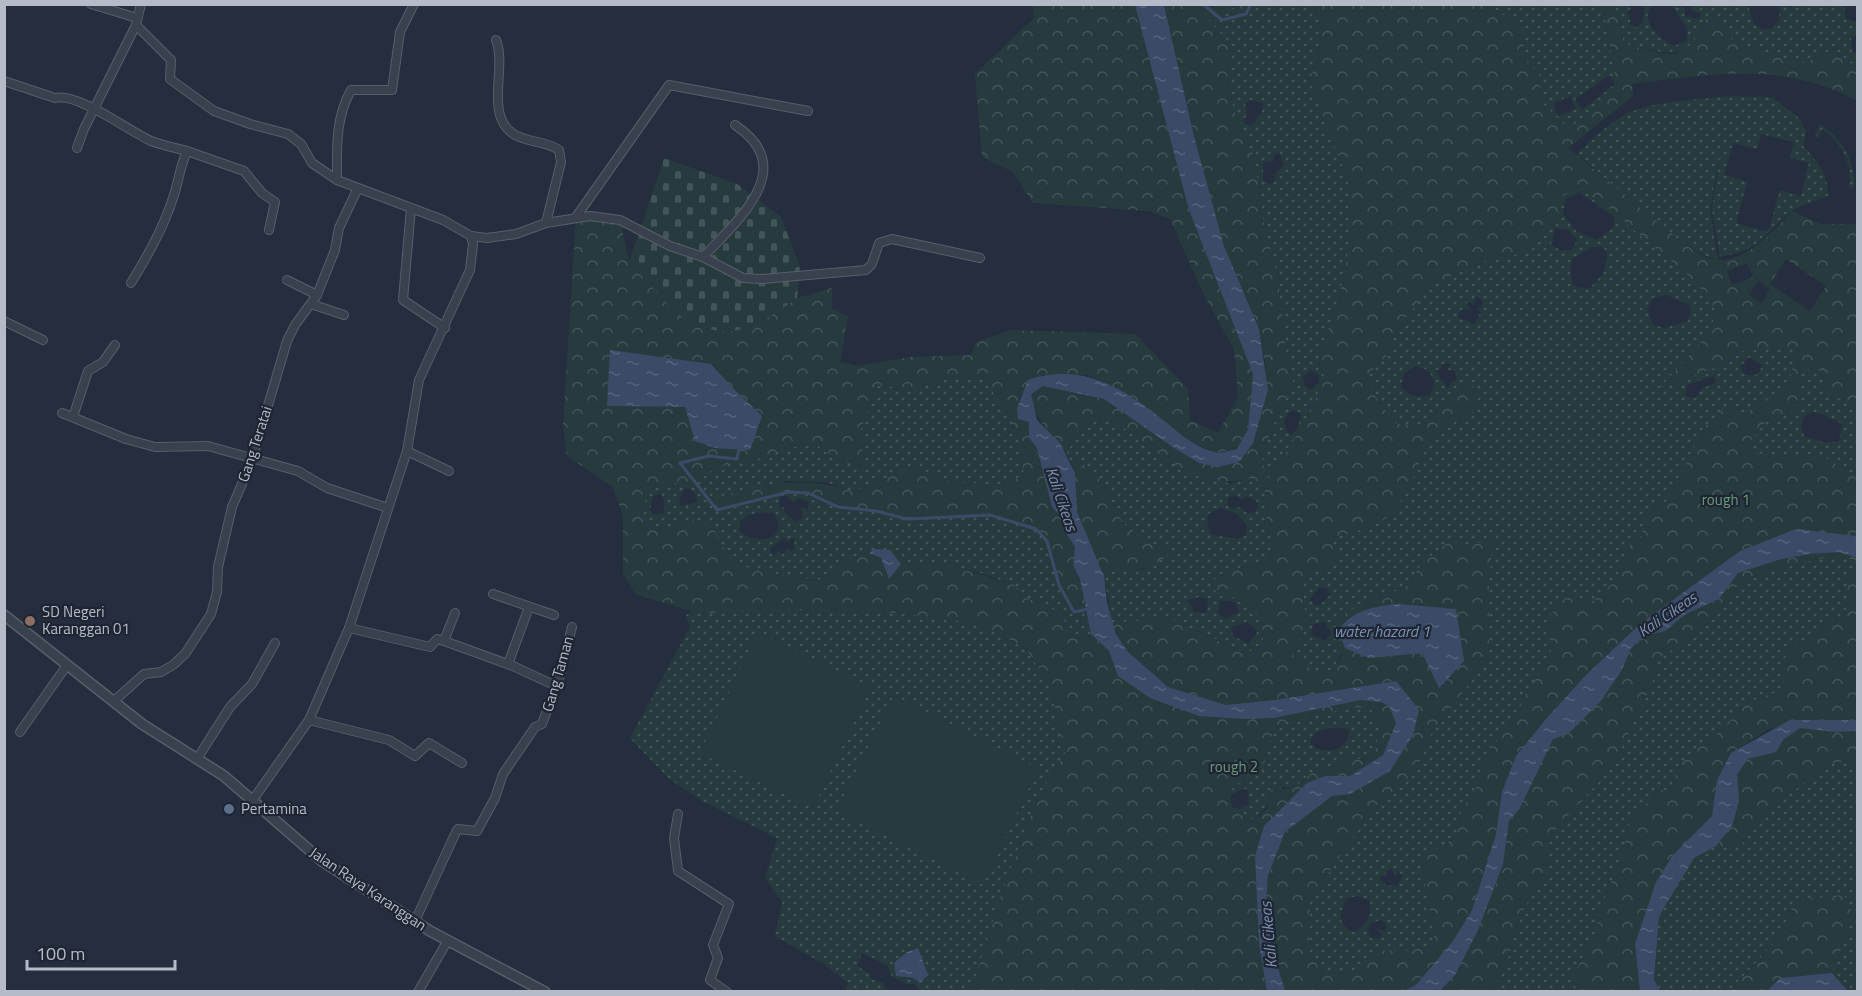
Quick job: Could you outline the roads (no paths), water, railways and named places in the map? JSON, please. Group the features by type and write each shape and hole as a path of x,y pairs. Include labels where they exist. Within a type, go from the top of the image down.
{"street":[{"path":"91,4 137,22 171,60 170,80 197,101 238,121 286,132 301,144 312,163 337,180 357,190 443,220 471,236 487,238 516,234 546,223 576,217 620,220 670,246 703,257 743,278 762,279 866,270 872,264 879,243 892,239 980,258"},
{"path":"77,148 84,127 96,109 137,22 141,4"},
{"path":"337,180 337,136 342,109 351,90 392,90 400,32 414,4"},
{"path":"496,40 500,51 498,99 503,124 513,134 549,143 559,150 561,162 546,223"},
{"path":"4,81 96,109 152,141 244,171 262,193 275,202 268,230"},
{"path":"576,217 669,85 808,111"},
{"path":"703,257 751,203 762,181 763,161 758,147 750,134 735,125"},
{"path":"131,283 161,230 175,193 177,173 187,151"},
{"name":"Gang Teratai","path":"114,701 144,674 161,672 173,665 185,654 211,614 217,592 218,567 232,507 253,458 288,341 295,324 317,295 335,250 339,228 357,190"},
{"path":"411,208 403,300 444,328"},
{"path":"252,801 309,720 349,628 407,451 419,380 470,270 471,236"},
{"path":"287,280 317,295"},
{"path":"311,304 344,315"},
{"path":"4,321 43,340"},
{"path":"73,417 77,398 88,371 103,362 115,345"},
{"path":"62,413 126,439 155,447 208,446 298,471 327,488 388,508"},
{"path":"407,451 449,471"},
{"path":"493,594 554,615"},
{"path":"508,664 529,607"},
{"path":"444,640 455,613"},
{"name":"Jalan Raya Karanggan","path":"4,615 164,739 224,776 322,861 415,921 545,992"},
{"name":"Gang Taman","path":"415,921 456,832 458,829 473,832 479,828 506,769 535,727 542,724 556,686 572,627"},
{"path":"349,628 429,646 437,639 444,640 508,664 556,686"},
{"path":"197,759 230,707 252,684 275,643"},
{"path":"20,732 67,665"},
{"path":"309,720 389,740 415,756 429,743 462,762"},
{"path":"678,814 674,838 678,871 729,903 713,945 718,958 710,980 727,992"},
{"path":"418,992 448,940"}],"water":[{"name":"Kali Cikeas","path":"1135,5 1164,5 1194,136 1224,246 1259,329 1268,390 1253,443 1239,462 1218,467 1199,463 1104,399 1043,386 1031,394 1037,420 1060,443 1075,473 1077,512 1104,576 1107,603 1116,634 1128,652 1168,687 1226,705 1275,700 1396,681 1419,710 1413,735 1390,771 1350,794 1332,796 1285,832 1268,875 1266,904 1271,944 1285,991 1267,991 1259,944 1255,856 1264,826 1307,783 1325,776 1350,776 1383,755 1396,723 1389,706 1381,702 1360,700 1274,718 1199,716 1150,698 1118,676 1109,651 1091,634 1080,579 1073,565 1075,547 1065,531 1061,517 1052,507 1037,448 1029,438 1029,422 1018,419 1017,408 1028,380 1048,375 1068,374 1103,382 1120,390 1189,440 1214,452 1237,449 1248,429 1253,374 1189,210"},
{"path":"610,350 711,364 762,416 750,450 715,448 695,441 685,407 607,406"},
{"name":"Kali Cikeas","path":"1796,529 1857,536 1857,558 1839,552 1810,554 1778,560 1738,573 1719,599 1686,614 1665,631 1645,636 1631,648 1622,670 1600,702 1569,733 1553,739 1520,808 1509,821 1503,864 1478,930 1455,975 1440,991 1404,991 1416,985 1453,941 1472,910 1496,834 1502,792 1516,756 1546,719 1586,675 1640,624 1740,551"},
{"path":"874,549 890,550 901,564 889,579 881,558 869,553"},
{"name":"water hazard 1","path":"1399,604 1456,609 1464,661 1439,688 1422,653 1369,658 1345,648 1338,630 1350,618 1365,610"},
{"path":"1790,720 1857,720 1857,731 1836,732 1800,728 1783,740 1776,752 1748,759 1737,774 1739,801 1732,826 1716,846 1694,858 1659,916 1654,979 1660,991 1640,991 1635,944 1656,882 1673,855 1712,816 1717,780 1731,753"},
{"path":"918,948 928,975 920,983 913,978 896,976 894,963 907,952"},
{"path":"1832,973 1848,991 1767,991 1780,978"}],"waterway":[{"path":"1203,4 1222,20 1246,14 1251,4"},
{"path":"739,448 737,459 709,456 680,463 717,510 789,492 808,493 838,507 876,511 907,519 990,515 1036,529 1047,541 1059,585 1074,612 1088,609"}],"place":[{"name":"SD Negeri Karanggan 01","path":"30,621"},
{"name":"Pertamina","path":"229,809"}],"park label":[{"name":"rough 1","path":"1726,500"},
{"name":"rough 2","path":"1234,767"}]}
